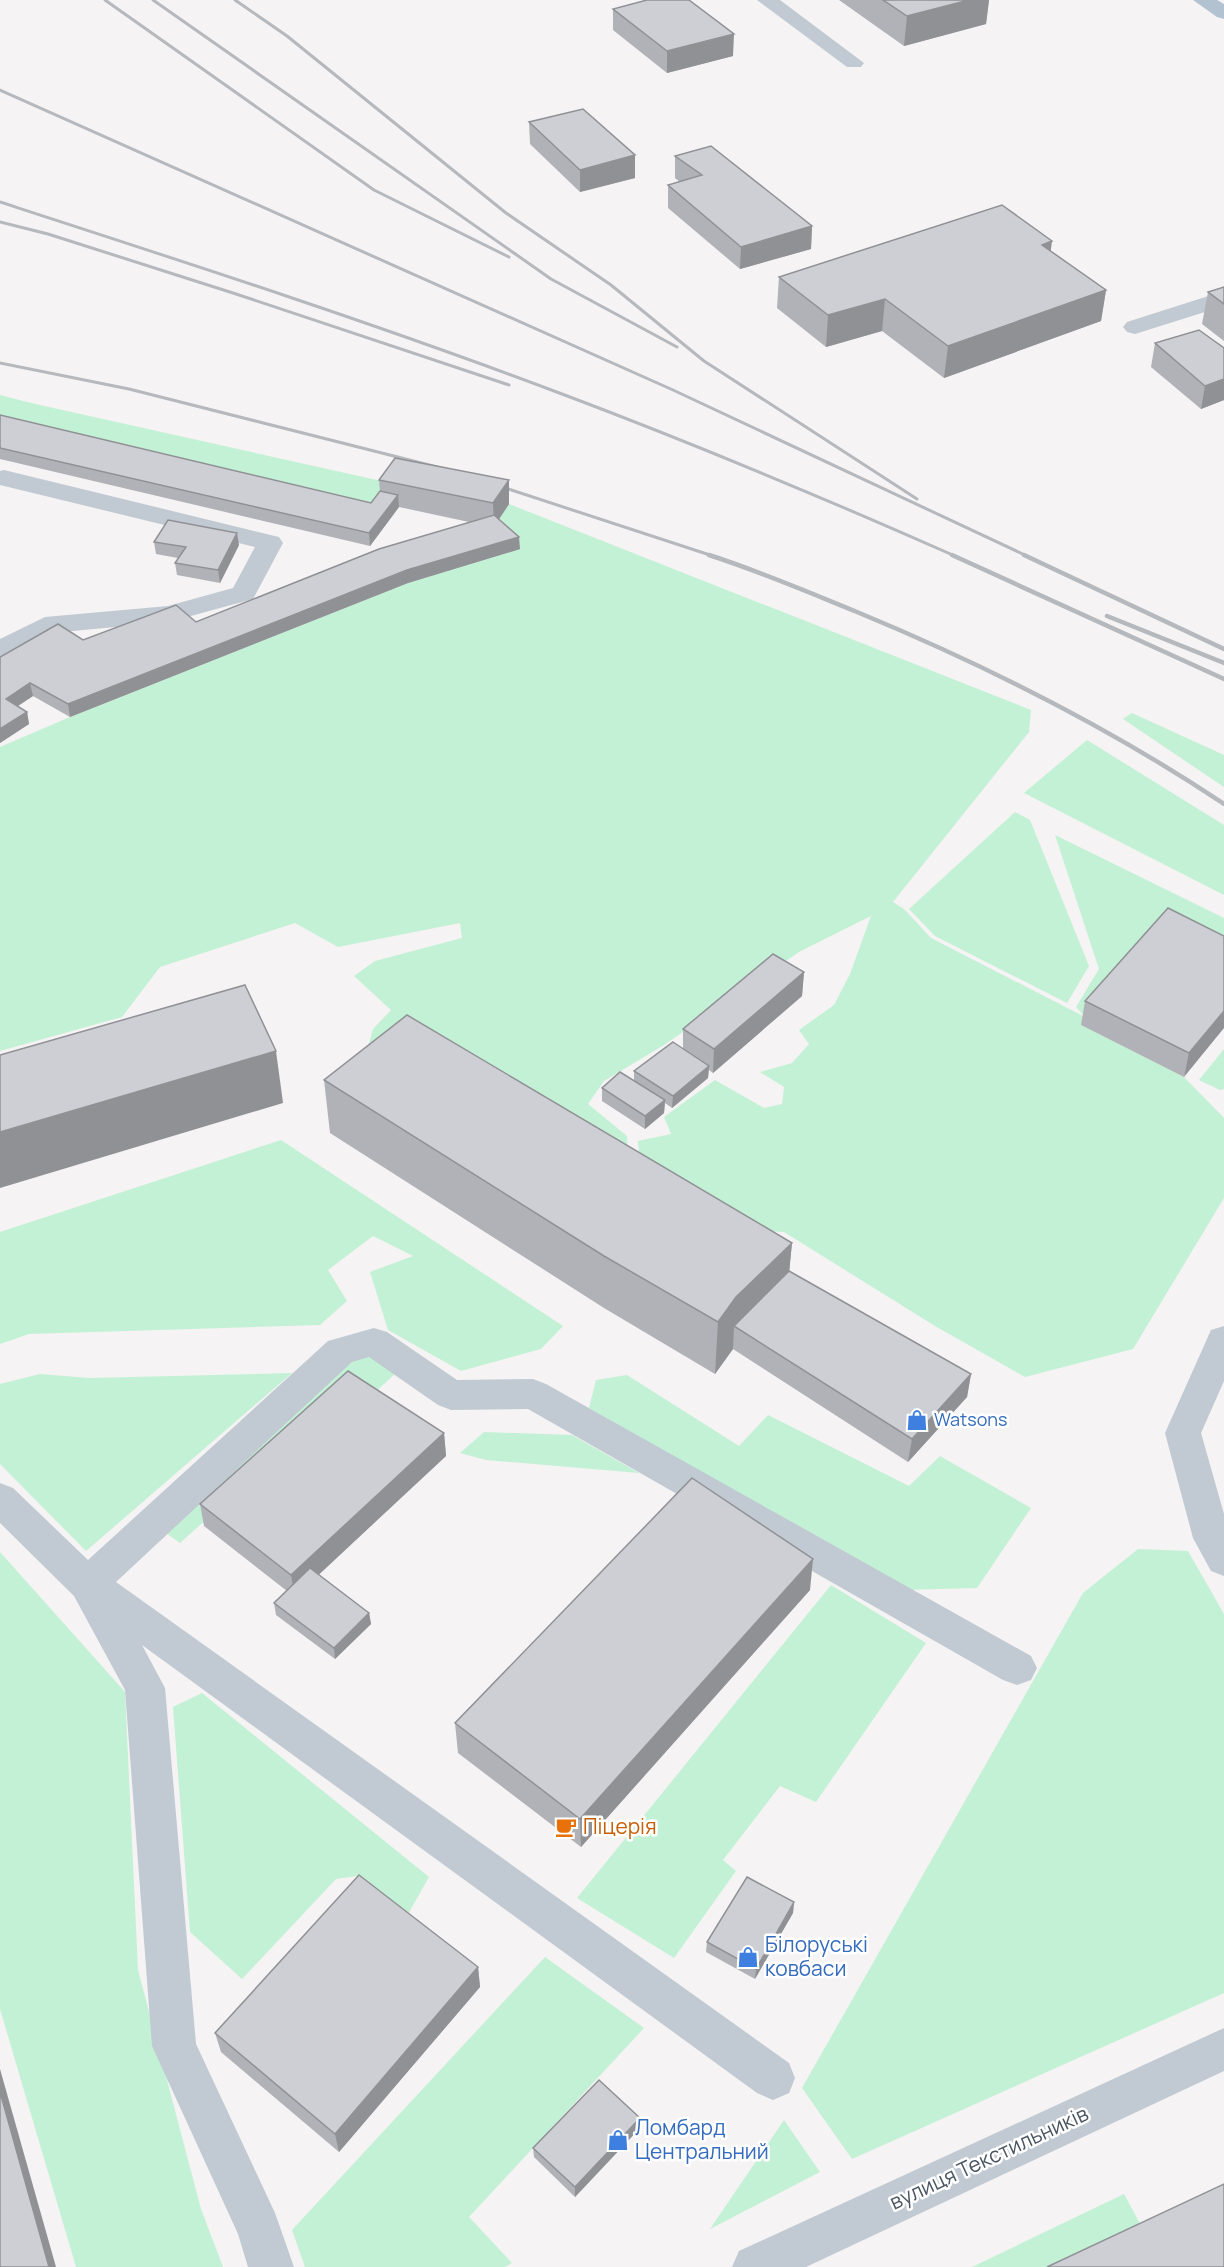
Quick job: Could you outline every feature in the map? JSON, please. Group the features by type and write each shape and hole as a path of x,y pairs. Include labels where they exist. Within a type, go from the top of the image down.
{"main road":[{"path":"1203,0 1224,13"}],"street":[{"path":"767,0 854,63"},
{"path":"1135,327 1224,298"},
{"path":"0,650 45,625 169,614 244,594 270,543 4,478"},
{"path":"1224,1340 1183,1433 1212,1538 1224,1560"},
{"path":"88,1584 341,1351 374,1342 451,1395 533,1394 1017,1668"},
{"path":"0,1499 88,1584 773,2078"},
{"path":"88,1584 145,1688 174,2046 260,2229 271,2267"},
{"name":"вулиця Текстильників","path":"755,2267 1224,2049"}],"green space":[{"path":"0,395 386,482 371,506 0,421"},
{"path":"509,504 1031,710 1029,732 893,902 904,909 931,938 1085,1017 1076,1007 1099,969 1055,835 1224,918 1224,957 1081,1025 1184,1077 1224,1118 1224,1198 1133,1349 1025,1377 935,1326 784,1232 714,1228 643,1191 638,1141 671,1134 664,1117 715,1080 764,1108 782,1104 784,1087 760,1072 792,1063 809,1044 799,1030 834,1005 850,974 871,916 799,952 664,1045 604,1081 588,1104 627,1136 629,1184 365,1058 373,1029 391,1010 354,976 375,961 462,938 460,923 338,947 295,923 160,967 122,1017 0,1051 0,747 408,583 519,549 494,527"},
{"path":"1132,713 1224,755 1224,787 1123,719"},
{"path":"1087,740 1224,825 1224,895 1024,793"},
{"path":"1015,812 1030,820 1089,966 1067,1003 935,936 909,909"},
{"path":"1224,1049 1224,1089 1220,1090 1199,1080"},
{"path":"281,1140 563,1326 541,1349 461,1371 388,1330 370,1272 413,1256 373,1236 328,1270 347,1301 320,1325 29,1334 0,1344 0,1232"},
{"path":"372,1354 397,1372 370,1397 352,1388 180,1543 163,1531 349,1358"},
{"path":"292,1373 86,1551 0,1464 0,1384 40,1374 89,1378"},
{"path":"627,1375 739,1446 768,1415 909,1486 940,1456 1031,1508 977,1588 904,1590 589,1408 596,1380"},
{"path":"484,1432 572,1435 639,1473 486,1460 460,1453"},
{"path":"1138,1549 1188,1551 1224,1614 1224,1993 852,2159 802,2088 1083,1593"},
{"path":"0,1552 125,1692 138,1970 201,2209 223,2267 76,2267 0,2009"},
{"path":"831,1585 926,1643 816,1802 780,1786 723,1860 736,1871 674,1958 577,1898"},
{"path":"202,1693 429,1877 407,1916 357,1876 336,1879 242,1979 190,1932 173,1707"},
{"path":"545,1957 644,2028 469,2217 512,2263 505,2267 305,2267 292,2230"},
{"path":"784,2120 820,2172 710,2229"},
{"path":"1124,2194 1145,2233 1073,2267 972,2267"}],"building":[{"path":"647,0 689,0 734,34 667,51 613,9"},
{"path":"883,0 969,0 907,16"},
{"path":"583,109 635,155 580,170 529,122"},
{"path":"711,146 812,226 741,247 668,185 702,175 675,156"},
{"path":"1002,205 1052,241 1042,245 1106,290 948,346 885,299 828,315 779,277"},
{"path":"1224,287 1224,304 1208,292"},
{"path":"1199,330 1224,348 1224,379 1205,386 1155,343"},
{"path":"0,415 371,503 380,491 398,495 369,533 0,448"},
{"path":"395,458 509,480 493,503 379,480"},
{"path":"494,515 519,537 407,570 68,704 30,683 6,699 27,712 0,729 0,657 58,624 83,640 176,605 196,622 379,549"},
{"path":"168,520 237,533 218,570 175,563 186,547 154,542"},
{"path":"1168,908 1224,936 1224,1011 1189,1053 1085,1001"},
{"path":"773,954 804,972 714,1049 683,1029"},
{"path":"245,985 276,1051 0,1132 0,1055"},
{"path":"407,1015 792,1243 736,1297 718,1322 604,1256 324,1080"},
{"path":"673,1042 709,1066 673,1096 634,1071"},
{"path":"620,1072 665,1100 645,1116 602,1088"},
{"path":"789,1271 971,1374 912,1439 734,1326"},
{"path":"348,1371 444,1433 291,1575 200,1504"},
{"path":"692,1478 813,1559 580,1819 455,1723"},
{"path":"310,1568 369,1613 334,1648 274,1603"},
{"path":"359,1875 478,1967 335,2134 215,2033"},
{"path":"747,1877 794,1902 756,1969 707,1942"},
{"path":"599,2080 640,2118 575,2187 533,2148"},
{"path":"0,2092 49,2267 0,2267"},
{"path":"1224,2184 1224,2267 1047,2267"}],"railway":[{"path":"105,0 374,190 509,257"},
{"path":"153,0 551,279 677,347"},
{"path":"235,0 287,36 506,213 611,285 704,361 917,499"},
{"path":"0,90 673,390 1027,556"},
{"path":"0,202 282,295 492,368 711,452 955,556"},
{"path":"0,222 48,234 233,293 509,385"},
{"path":"0,363 129,389 453,471"},
{"path":"493,484 713,556"},
{"path":"709,555 765,575 905,632 999,676 1091,723 1224,804"},
{"path":"952,555 1224,679"},
{"path":"1024,555 1224,649"},
{"path":"1107,616 1224,663"}],"place":[{"name":"Watsons","path":"917,1420"},
{"name":"Піцерія","path":"566,1827"},
{"name":"Білоруські ковбаси","path":"748,1957"},
{"name":"Ломбард Центральний","path":"618,2140"}]}
